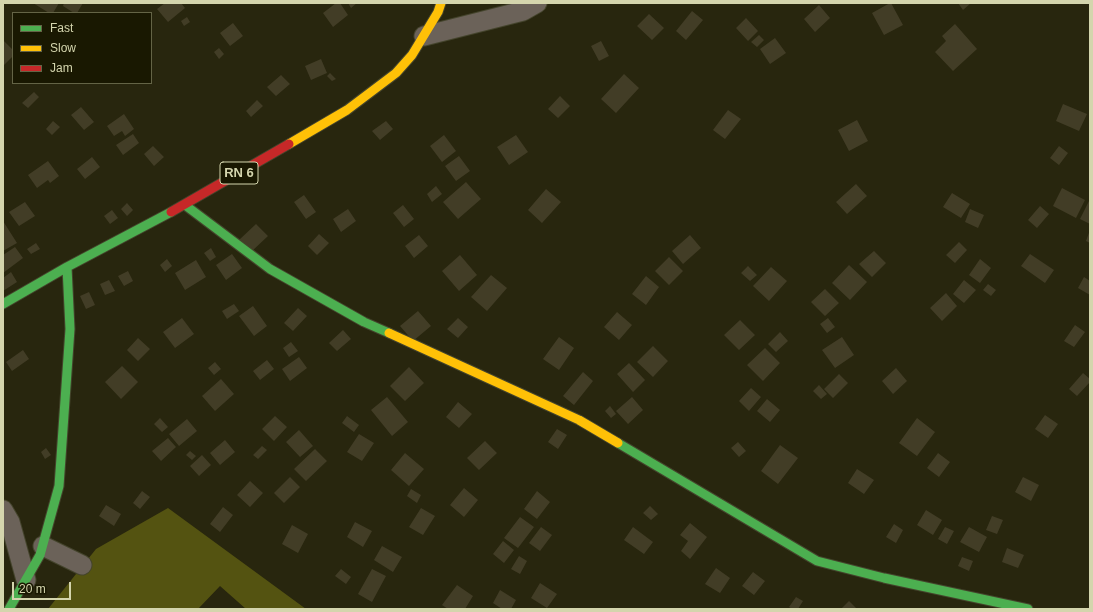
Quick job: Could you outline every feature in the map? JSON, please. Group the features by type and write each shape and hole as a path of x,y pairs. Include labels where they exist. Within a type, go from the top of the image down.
{"street":[{"name":"RN 6","path":"3,304 67,267 185,205 347,110 396,73 412,55 438,12 441,3"},
{"path":"424,36 523,11 536,3"},
{"path":"185,205 270,269 351,315 371,326 579,420 817,561 884,578 1028,609"},
{"path":"9,609 44,546 59,486 70,329 67,267"},
{"path":"3,510 10,522 26,580"},
{"path":"44,546 82,565"}],"shaded area":[{"path":"168,508 306,609 246,609 220,586 198,609 48,609 96,549"}],"building":[{"path":"33,3 59,3 54,12 47,12"},
{"path":"64,3 83,3 78,12 72,12 63,6"},
{"path":"165,3 181,3 185,8 168,22 157,9"},
{"path":"336,3 340,3 348,15 333,27 323,13"},
{"path":"348,3 357,3 351,8"},
{"path":"890,3 903,25 884,35 872,13"},
{"path":"958,3 971,3 963,10"},
{"path":"819,5 830,18 815,32 804,19"},
{"path":"692,11 703,20 686,40 676,31"},
{"path":"649,14 664,28 652,40 637,26"},
{"path":"187,17 190,22 184,26 181,21"},
{"path":"746,18 758,31 748,41 736,28"},
{"path":"233,23 243,36 230,46 220,33"},
{"path":"955,24 977,49 953,71 935,52 946,41 942,36"},
{"path":"759,35 764,40 757,47 751,42"},
{"path":"775,38 786,53 770,64 760,49"},
{"path":"3,40 12,49 12,57 3,66"},
{"path":"601,41 609,56 599,61 591,46"},
{"path":"219,48 224,54 219,59 214,52"},
{"path":"321,59 327,73 311,80 305,66"},
{"path":"330,73 336,79 332,81 327,76"},
{"path":"624,74 639,88 616,113 601,99"},
{"path":"281,75 290,84 276,96 267,87"},
{"path":"34,92 39,97 28,108 22,103"},
{"path":"560,96 570,106 558,118 548,109"},
{"path":"257,100 263,106 251,117 246,111"},
{"path":"1063,104 1087,114 1079,131 1056,121"},
{"path":"81,107 94,122 84,130 71,115"},
{"path":"728,110 741,119 725,139 713,130"},
{"path":"124,114 134,129 125,136 122,131 114,136 107,126"},
{"path":"857,120 868,141 849,151 838,130"},
{"path":"53,121 60,127 52,135 46,129"},
{"path":"386,121 393,129 380,140 372,131"},
{"path":"133,134 139,143 123,155 116,145"},
{"path":"444,135 456,151 442,162 430,146"},
{"path":"516,135 528,152 509,165 497,147"},
{"path":"153,146 164,157 154,166 144,154"},
{"path":"1059,146 1068,153 1059,165 1050,158"},
{"path":"459,156 470,171 456,181 445,166"},
{"path":"92,157 100,167 85,179 77,169"},
{"path":"48,161 59,176 50,183 48,180 37,188 28,175"},
{"path":"466,182 481,199 458,219 443,202"},
{"path":"856,184 867,196 847,214 836,202"},
{"path":"436,186 442,194 432,202 427,194"},
{"path":"1062,188 1085,200 1076,218 1053,206"},
{"path":"546,189 561,202 542,223 528,210"},
{"path":"952,193 970,204 961,218 943,207"},
{"path":"304,195 316,212 306,219 294,202"},
{"path":"1090,199 1090,224 1080,219"},
{"path":"25,202 35,216 19,226 9,212"},
{"path":"127,203 133,210 127,216 121,209"},
{"path":"403,205 414,219 404,227 393,213"},
{"path":"1040,206 1049,214 1037,228 1028,220"},
{"path":"348,209 356,221 341,232 333,219"},
{"path":"970,209 984,215 978,228 965,222"},
{"path":"112,210 118,218 110,224 104,216"},
{"path":"3,221 17,243 3,251"},
{"path":"256,224 268,236 251,252 239,240"},
{"path":"1090,230 1090,243 1086,241"},
{"path":"319,234 329,243 317,255 308,246"},
{"path":"419,235 428,246 414,258 405,246"},
{"path":"690,235 701,248 683,264 672,251"},
{"path":"959,242 967,250 955,263 946,255"},
{"path":"36,243 40,249 31,254 27,249"},
{"path":"15,247 23,258 3,273 3,255"},
{"path":"211,248 216,257 210,261 204,253"},
{"path":"874,251 886,263 872,277 859,264"},
{"path":"232,254 242,268 226,280 216,265"},
{"path":"1030,254 1054,270 1045,283 1021,266"},
{"path":"460,255 477,275 459,291 442,271"},
{"path":"669,257 683,271 669,285 655,271"},
{"path":"167,259 172,266 165,272 160,265"},
{"path":"980,259 991,268 980,283 969,275"},
{"path":"196,260 206,277 185,290 175,273"},
{"path":"849,265 867,282 850,300 832,283"},
{"path":"748,266 757,275 750,281 741,273"},
{"path":"771,267 787,281 769,301 753,286"},
{"path":"128,271 133,281 124,286 118,276"},
{"path":"11,272 17,282 3,291 3,278"},
{"path":"491,275 507,288 487,311 471,297"},
{"path":"646,276 659,287 646,305 632,294"},
{"path":"1084,277 1090,281 1090,295 1078,288"},
{"path":"109,280 115,291 105,295 100,284"},
{"path":"964,280 976,290 964,303 953,294"},
{"path":"988,284 996,290 991,296 983,290"},
{"path":"825,289 839,303 825,316 811,302"},
{"path":"89,292 95,305 86,309 80,296"},
{"path":"946,293 957,306 942,321 930,308"},
{"path":"234,304 239,311 227,319 222,311"},
{"path":"253,306 267,326 254,336 239,316"},
{"path":"298,308 307,316 293,331 284,323"},
{"path":"418,311 431,326 413,341 400,326"},
{"path":"617,312 632,325 619,340 604,327"},
{"path":"182,318 194,334 175,348 163,332"},
{"path":"458,318 468,327 458,338 447,329"},
{"path":"828,318 835,327 827,333 820,324"},
{"path":"740,320 755,335 739,350 724,335"},
{"path":"1075,325 1085,332 1074,347 1064,341"},
{"path":"343,330 351,339 337,351 329,343"},
{"path":"780,332 788,341 776,352 768,344"},
{"path":"559,337 574,348 559,370 543,359"},
{"path":"842,337 854,355 835,368 822,350"},
{"path":"138,338 150,349 138,361 127,350"},
{"path":"291,342 298,351 289,357 283,348"},
{"path":"653,346 668,361 653,377 637,362"},
{"path":"765,348 780,363 763,381 747,365"},
{"path":"23,350 29,359 12,371 6,362"},
{"path":"299,357 307,368 290,381 282,369"},
{"path":"267,360 274,369 260,380 253,371"},
{"path":"215,362 221,369 214,375 208,368"},
{"path":"629,363 645,380 633,392 617,374"},
{"path":"122,366 138,382 121,399 105,382"},
{"path":"409,367 424,383 405,401 390,386"},
{"path":"896,368 907,381 893,394 882,381"},
{"path":"583,372 593,381 574,405 563,396"},
{"path":"1083,373 1090,379 1090,382 1077,396 1069,389"},
{"path":"839,374 848,383 833,398 824,389"},
{"path":"221,379 234,394 215,411 202,396"},
{"path":"819,385 827,394 821,399 813,391"},
{"path":"751,388 761,397 749,411 739,401"},
{"path":"387,397 408,422 392,436 371,410"},
{"path":"632,397 643,410 628,424 616,411"},
{"path":"767,399 780,410 770,422 757,411"},
{"path":"458,402 472,414 459,428 446,417"},
{"path":"610,406 616,414 611,418 605,411"},
{"path":"1045,415 1058,424 1048,438 1035,429"},
{"path":"275,416 287,427 274,441 262,429"},
{"path":"347,416 359,425 354,432 342,423"},
{"path":"160,418 168,427 162,432 154,424"},
{"path":"917,418 935,432 917,456 899,443"},
{"path":"187,419 197,431 179,446 169,434"},
{"path":"557,429 567,435 558,449 548,442"},
{"path":"299,430 313,446 300,457 286,442"},
{"path":"359,434 374,443 362,461 347,452"},
{"path":"168,438 176,447 161,461 152,451"},
{"path":"225,440 235,452 220,465 210,453"},
{"path":"485,441 497,453 479,470 467,458"},
{"path":"738,442 746,451 739,457 731,448"},
{"path":"780,445 798,458 778,484 761,471"},
{"path":"262,446 267,450 258,459 253,455"},
{"path":"46,448 51,455 45,459 41,452"},
{"path":"315,449 327,461 306,481 294,469"},
{"path":"190,451 196,456 192,460 186,455"},
{"path":"405,453 424,469 409,486 391,470"},
{"path":"938,453 950,462 939,477 927,468"},
{"path":"202,455 211,465 199,476 190,466"},
{"path":"857,469 874,480 864,494 848,483"},
{"path":"290,477 300,487 284,503 274,493"},
{"path":"1023,477 1039,485 1031,501 1015,492"},
{"path":"250,481 263,493 250,507 237,495"},
{"path":"464,488 478,500 464,517 450,505"},
{"path":"411,489 421,495 417,503 407,496"},
{"path":"142,491 150,497 140,509 133,503"},
{"path":"537,491 550,502 537,519 524,509"},
{"path":"106,505 121,514 114,526 99,516"},
{"path":"650,506 658,514 651,520 643,513"},
{"path":"223,507 233,515 220,532 210,524"},
{"path":"421,508 435,516 423,535 409,527"},
{"path":"926,510 942,520 933,535 917,525"},
{"path":"992,516 1003,520 997,534 986,530"},
{"path":"520,517 534,527 518,548 504,538"},
{"path":"355,522 372,531 363,547 347,537"},
{"path":"690,523 707,537 690,559 681,551 688,541 680,535"},
{"path":"894,524 903,530 896,543 886,537"},
{"path":"292,525 308,534 298,553 282,544"},
{"path":"541,527 552,535 540,551 529,543"},
{"path":"633,527 653,542 644,554 624,540"},
{"path":"945,527 954,531 947,544 938,539"},
{"path":"969,527 987,537 979,552 960,542"},
{"path":"503,541 514,550 504,563 493,554"},
{"path":"382,546 402,557 393,572 374,560"},
{"path":"1007,548 1024,555 1018,568 1002,562"},
{"path":"519,556 527,561 520,574 511,569"},
{"path":"962,557 973,561 969,571 958,566"},
{"path":"716,568 730,578 720,593 705,584"},
{"path":"341,569 351,577 346,584 335,576"},
{"path":"372,569 386,576 372,602 358,594"},
{"path":"753,572 765,581 754,595 742,586"},
{"path":"540,583 557,594 547,608 531,598"},
{"path":"457,585 473,596 465,609 448,609 442,605"},
{"path":"500,590 516,600 511,609 502,609 493,603"},
{"path":"796,597 803,601 798,609 792,609 789,607"},
{"path":"849,601 857,609 841,609"}],"traffic: fast":[{"path":"185,205 270,269 364,322 389,333"},
{"path":"3,304 67,267 171,212"},
{"path":"9,609 40,555 59,486 70,329 67,267"},
{"path":"618,443 817,561 884,578 1028,609"}],"traffic: slow":[{"path":"289,144 347,110 396,73 412,55 438,12 441,3"},
{"path":"389,333 579,420 618,443"}],"traffic: jam":[{"path":"171,212 289,144"}]}
